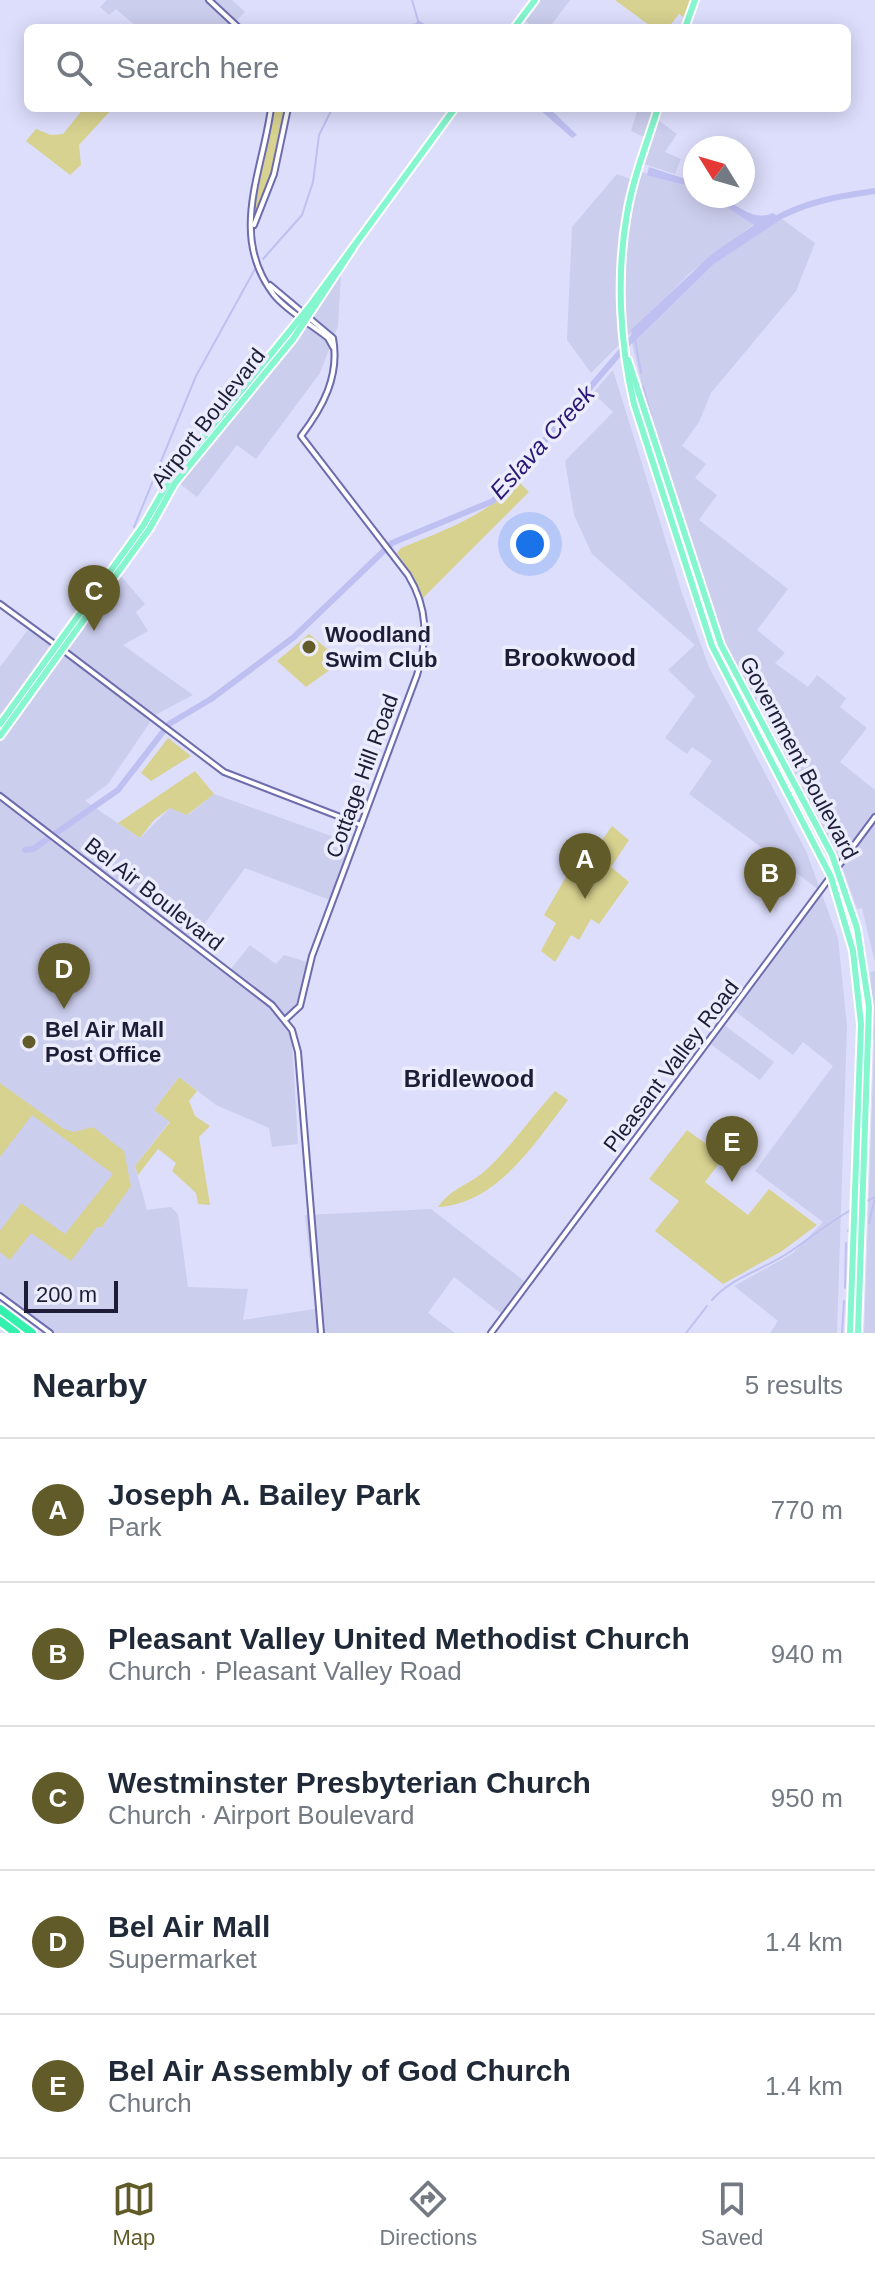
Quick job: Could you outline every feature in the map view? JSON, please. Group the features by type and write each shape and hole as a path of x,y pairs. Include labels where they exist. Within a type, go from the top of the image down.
{"highway":[{"path":"0,1309 32,1333"},
{"path":"0,1321 16,1333"}],"main road":[{"path":"517,24 535,0"},
{"path":"686,24 695,0"},
{"name":"Airport Boulevard","path":"0,736 143,526 181,464 305,318 359,238 452,112"},
{"name":"Government Boulevard","path":"657,112 639,165 623,241 626,357 634,404 712,646 831,877 853,951 861,1005 850,1333"},
{"name":"Government Boulevard","path":"626,357 721,645 838,869 857,928 869,1007 858,1333"},
{"name":"Airport Boulevard","path":"0,724 60,647"}],"street":[{"path":"209,0 235,24"},
{"path":"270,112 250,198 256,256 270,285 328,338 334,350 327,396 306,430 307,443"},
{"path":"253,231 274,174 287,112"},
{"name":"Cottage Hill Road","path":"292,1030 292,1017 298,1009 312,956 417,675 425,639 421,601 384,543 301,436 306,430"},
{"path":"0,604 224,772 361,825"},
{"name":"Bel Air Boulevard","path":"0,796 286,1019"},
{"name":"Pleasant Valley Road","path":"491,1333 875,817"},
{"path":"278,1011 298,1009"},
{"path":"286,1019 298,1009"},
{"name":"Cottage Hill Road","path":"286,1019 298,1052 321,1333"},
{"path":"0,1296 50,1333"}],"shaded area":[{"path":"107,0 232,0 245,12 233,24 133,24 116,9 109,15 100,7"},
{"path":"532,0 570,0 552,24 530,24 520,17"},
{"path":"615,0 695,0 688,20 679,14 671,24 648,24"},
{"path":"81,112 109,112 79,145 81,165 70,175 26,141 36,129 51,135 63,134"},
{"path":"271,112 286,112 265,199 254,215 251,201"},
{"path":"543,112 553,112 577,135 572,138"},
{"path":"637,112 660,112 657,119 677,134 665,152 681,159 675,174 644,164 642,172 683,185 683,208 730,208 755,223 690,273 591,373 567,340 572,227 617,174 630,179 644,137 631,131"},
{"path":"649,167 683,178 683,185 647,175"},
{"path":"728,208 741,208 756,215 773,213 782,219 714,264 632,344 631,330 712,254 754,225"},
{"path":"782,219 815,243 796,291 711,393 699,422 682,446 706,464 695,478 717,495 699,520 788,589 757,630 785,653 775,663 808,687 817,675 846,698 840,707 867,728 840,762 875,790 875,963 862,908 857,909 840,861 744,686 723,639 646,402 632,344 714,264"},
{"path":"341,275 338,326 320,373 256,459 237,445 197,497 179,483 228,419 250,399"},
{"path":"613,370 682,593 709,667 806,851 838,938 847,1026 837,1333 770,1333 778,1321 734,1286 792,1254 823,1222 755,1171 833,1066 803,1042 793,1055 731,1008 818,889 689,794 712,761 692,747 687,754 665,738 695,696 668,670 695,645 592,554 574,515 565,461 613,412 593,393"},
{"path":"519,482 529,492 423,598 397,553 401,548 478,513"},
{"path":"120,575 145,604 136,612 148,631 123,645 193,695 155,715 108,784 85,801 140,838 170,808 188,815 214,794 351,843 330,900 245,868 192,941 230,970 250,945 276,964 284,955 307,962 295,1007 284,1023 292,1042 298,1144 272,1147 269,1128 216,1105 179,1077 154,1110 170,1121 135,1166 147,1210 171,1207 178,1214 188,1287 248,1289 243,1320 315,1309 305,1215 431,1209 527,1283 503,1315 454,1277 428,1313 455,1333 56,1333 0,1291 0,667 30,627 61,653"},
{"name":"Woodland Swim Club","path":"309,634 342,661 306,687 277,661"},
{"path":"168,738 191,756 151,781 141,773"},
{"path":"195,771 214,794 187,815 170,808 154,820 140,838 118,823"},
{"path":"612,826 629,840 611,867 629,882 599,924 591,919 579,940 571,935 555,962 541,951 556,923 544,915 585,844 595,850"},
{"path":"875,971 875,1333 864,1333 874,1044 870,972"},
{"path":"720,1022 774,1062 760,1080 706,1041"},
{"path":"179,1077 197,1091 189,1101 195,1116 210,1126 199,1137 210,1205 198,1204 196,1193 172,1171 176,1163 158,1149 138,1175 135,1166 170,1122 154,1110"},
{"path":"0,1083 64,1129 74,1132 93,1127 124,1151 131,1186 102,1227 97,1227 71,1261 31,1233 10,1260 0,1252 0,1231 21,1203 65,1234 113,1174 32,1115 0,1157"},
{"path":"555,1091 568,1100 513,1168 479,1195 438,1207 496,1160"},
{"path":"687,1130 724,1157 705,1182 748,1215 769,1189 817,1225 782,1251 723,1284 655,1231 679,1201 649,1179"}],"waterway":[{"path":"412,0 419,24"},
{"path":"263,259 302,215 313,182 319,135 330,112"},
{"name":"Eslava Creek","path":"772,221 809,204 875,191"},
{"path":"134,527 196,376 255,269"},
{"name":"Eslava Creek","path":"25,850 33,849 118,790 169,724 211,699 294,637 392,543 493,501 635,335"},
{"path":"635,339 641,373"},
{"path":"643,386 651,415"},
{"path":"867,1201 875,1197"},
{"path":"869,1223 875,1198"},
{"path":"712,1300 729,1285 796,1248 851,1210"},
{"path":"845,1288 846,1243"},
{"path":"842,1333 844,1301"},
{"path":"686,1333 707,1306"}],"place":[{"name":"Westminster Presbyterian Church","path":"94,631"},
{"name":"Woodland Swim Club","path":"309,647"},
{"name":"Joseph A. Bailey Park","path":"585,899"},
{"name":"Pleasant Valley United Methodist Church","path":"770,913"},
{"name":"Bel Air Mall","path":"64,1009"},
{"name":"Bel Air Mall Post Office","path":"29,1042"},
{"name":"Bel Air Assembly of God Church","path":"732,1182"}],"district":[{"name":"Brookwood","path":"570,657"},
{"name":"Bridlewood","path":"469,1078"}]}
